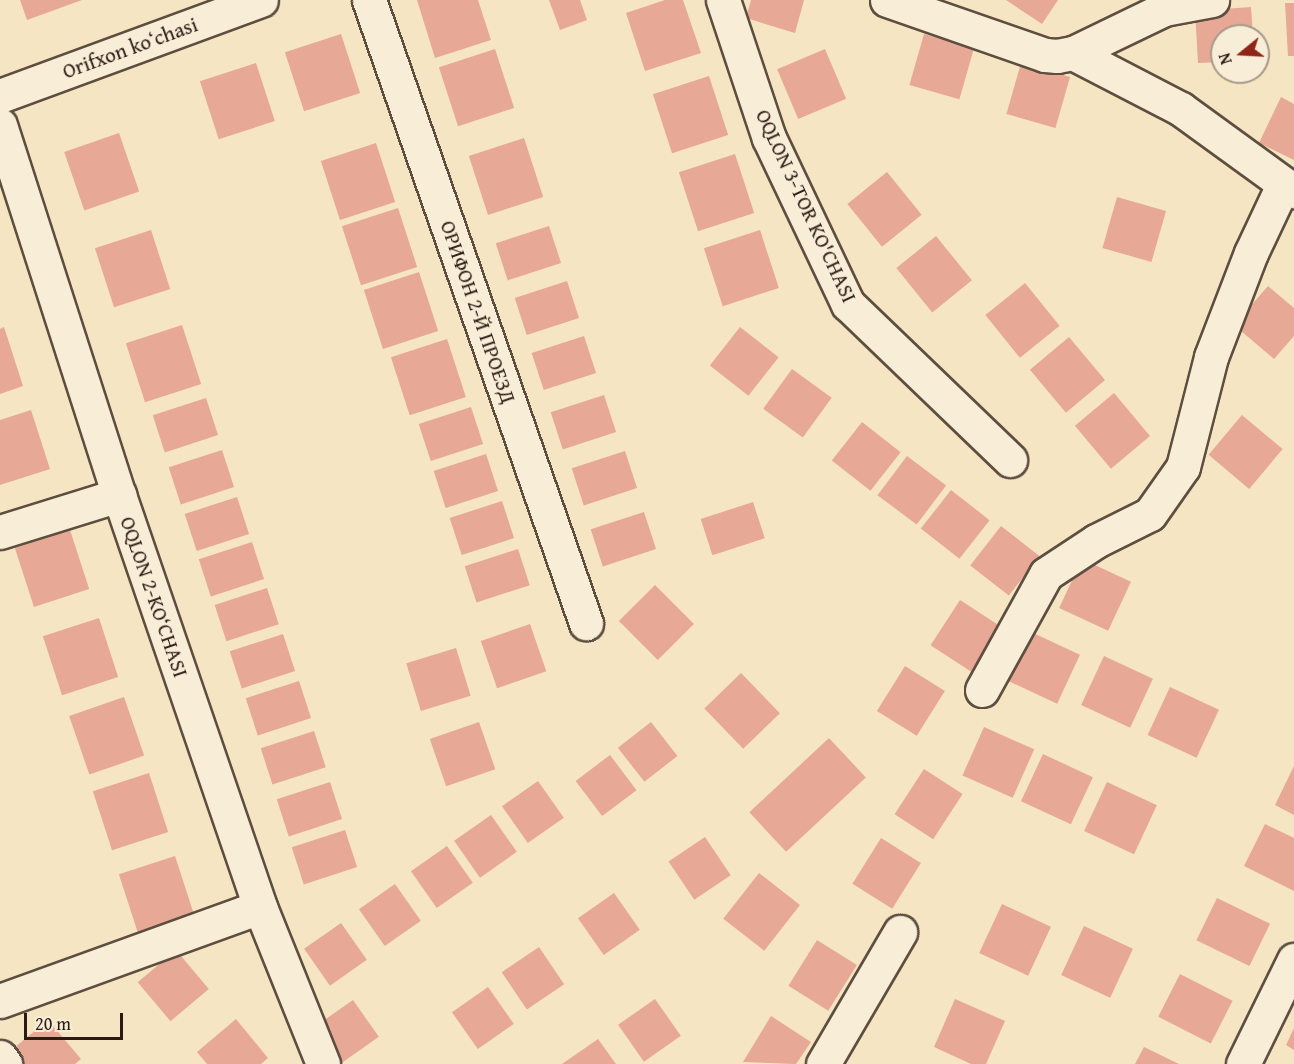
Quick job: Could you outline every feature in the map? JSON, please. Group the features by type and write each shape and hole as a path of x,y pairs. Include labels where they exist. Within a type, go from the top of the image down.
{"street":[{"name":"Orifxon koʻchasi","path":"0,96 261,0"},
{"name":"ОРИФОН 2-Й ПРОЕЗД","path":"369,0 586,623"},
{"name":"OQLON 3-TOR KO'CHASI","path":"723,0 769,138 848,304 1010,460"},
{"path":"886,0 1045,55 1073,53 1164,9 1212,0"},
{"path":"982,690 1046,574 1096,542 1150,514 1183,467 1211,357 1251,253 1289,188 1181,109 1073,53"},
{"name":"OQLON 2-KO‘CHASI","path":"0,125 119,495 260,907 323,1064"},
{"path":"0,532 119,495"},
{"path":"0,1001 260,907"},
{"path":"823,1064 900,932"},
{"path":"1243,1064 1294,960"},
{"path":"0,1057 5,1064"}],"building":[{"path":"20,0 82,0 27,20"},
{"path":"417,0 478,0 491,40 435,58"},
{"path":"549,0 580,0 587,20 560,30"},
{"path":"665,0 683,0 701,53 645,71 626,13"},
{"path":"751,0 804,0 795,33 746,18"},
{"path":"1006,0 1058,0 1042,24"},
{"path":"1285,3 1294,3 1294,56 1288,56"},
{"path":"1251,7 1252,24 1210,24 1210,62 1198,63 1195,11"},
{"path":"341,34 360,93 304,111 285,52"},
{"path":"924,34 974,48 959,99 909,85"},
{"path":"495,49 514,108 458,126 439,67"},
{"path":"825,49 846,99 798,119 777,69"},
{"path":"256,63 275,121 219,139 200,81"},
{"path":"1021,63 1070,77 1055,128 1006,114"},
{"path":"709,76 728,135 672,153 653,94"},
{"path":"1281,97 1294,104 1294,160 1259,143"},
{"path":"119,133 139,192 84,211 64,152"},
{"path":"524,138 543,197 488,215 469,156"},
{"path":"376,143 395,202 340,220 321,161"},
{"path":"735,154 754,213 698,231 679,172"},
{"path":"887,172 922,215 882,247 847,204"},
{"path":"1117,197 1166,211 1151,262 1102,248"},
{"path":"398,208 417,267 361,285 342,226"},
{"path":"549,226 561,263 508,280 496,243"},
{"path":"151,230 170,289 114,307 95,248"},
{"path":"760,230 779,288 723,306 704,248"},
{"path":"936,236 972,280 932,312 896,268"},
{"path":"419,272 438,331 383,349 364,290"},
{"path":"567,281 579,318 527,335 515,298"},
{"path":"1025,283 1060,326 1020,358 985,315"},
{"path":"1268,286 1294,308 1294,336 1274,359 1234,325"},
{"path":"182,325 201,384 145,402 126,343"},
{"path":"4,327 23,386 0,394 0,329"},
{"path":"740,327 779,357 748,396 710,366"},
{"path":"584,336 596,373 544,390 532,353"},
{"path":"1069,337 1105,380 1066,413 1030,370"},
{"path":"447,339 466,397 410,415 391,357"},
{"path":"792,369 832,398 803,437 763,409"},
{"path":"1114,393 1150,436 1111,469 1075,426"},
{"path":"604,395 616,432 563,449 551,412"},
{"path":"206,398 218,435 165,452 153,415"},
{"path":"471,407 483,444 431,461 419,424"},
{"path":"31,410 50,469 0,485 0,420"},
{"path":"1242,415 1283,449 1249,489 1209,455"},
{"path":"862,422 901,452 870,491 832,461"},
{"path":"222,450 234,487 181,504 169,467"},
{"path":"625,451 637,488 584,505 572,468"},
{"path":"486,454 498,491 446,508 434,471"},
{"path":"907,456 946,485 917,525 878,495"},
{"path":"951,490 990,520 959,559 921,529"},
{"path":"237,497 249,534 197,551 185,514"},
{"path":"502,501 514,538 462,555 450,518"},
{"path":"753,502 765,538 712,555 701,519"},
{"path":"644,512 656,549 603,566 591,529"},
{"path":"1001,526 1040,556 1009,596 970,565"},
{"path":"70,530 89,589 34,607 15,548"},
{"path":"252,542 264,579 211,596 199,559"},
{"path":"518,549 530,585 476,602 465,566"},
{"path":"1082,559 1131,582 1108,631 1059,608"},
{"path":"655,585 694,624 658,660 619,621"},
{"path":"267,588 279,624 226,641 215,605"},
{"path":"960,600 1000,626 971,671 931,645"},
{"path":"99,618 118,677 62,695 43,636"},
{"path":"530,624 546,671 497,688 481,641"},
{"path":"1031,632 1080,655 1057,704 1008,681"},
{"path":"283,634 295,671 242,688 230,651"},
{"path":"456,648 471,696 421,711 406,663"},
{"path":"1104,656 1153,679 1130,728 1081,705"},
{"path":"905,666 945,691 917,736 877,711"},
{"path":"741,673 780,713 743,749 704,708"},
{"path":"299,681 311,718 258,735 246,698"},
{"path":"1170,687 1219,710 1197,758 1148,735"},
{"path":"124,697 144,756 89,775 69,716"},
{"path":"479,722 495,769 446,786 430,739"},
{"path":"651,722 677,756 644,782 618,748"},
{"path":"984,727 1034,749 1013,798 962,775"},
{"path":"314,731 326,767 272,784 261,748"},
{"path":"829,738 866,777 786,852 749,812"},
{"path":"1043,754 1093,777 1071,824 1021,801"},
{"path":"610,755 636,790 602,816 576,781"},
{"path":"1294,766 1294,815 1275,805"},
{"path":"924,769 963,794 933,839 895,814"},
{"path":"149,773 168,832 112,850 93,791"},
{"path":"538,781 564,818 528,843 502,806"},
{"path":"330,782 342,819 289,836 277,799"},
{"path":"1107,782 1157,805 1134,854 1084,831"},
{"path":"491,815 517,852 480,878 454,841"},
{"path":"1265,824 1294,838 1294,891 1244,866"},
{"path":"345,830 357,867 304,884 292,847"},
{"path":"705,837 731,875 694,900 669,862"},
{"path":"881,838 921,863 892,909 852,884"},
{"path":"447,846 473,883 437,908 411,871"},
{"path":"175,856 194,915 138,933 119,874"},
{"path":"759,873 800,905 764,951 723,919"},
{"path":"395,884 421,921 385,946 359,909"},
{"path":"614,893 640,930 604,955 578,918"},
{"path":"1217,898 1270,924 1249,966 1196,940"},
{"path":"1002,904 1051,927 1028,976 979,953"},
{"path":"341,923 367,960 330,986 304,949"},
{"path":"1084,926 1133,949 1110,998 1061,975"},
{"path":"817,940 857,965 828,1011 788,986"},
{"path":"539,947 564,984 527,1009 502,972"},
{"path":"176,950 209,989 170,1021 138,982"},
{"path":"1180,974 1233,1001 1211,1044 1158,1017"},
{"path":"488,987 514,1024 478,1049 452,1012"},
{"path":"655,999 681,1036 644,1062 618,1025"},
{"path":"955,999 1005,1021 986,1064 971,1064 934,1047"},
{"path":"353,1000 379,1037 342,1063 316,1026"},
{"path":"771,1016 811,1042 796,1064 743,1062"},
{"path":"236,1019 268,1058 261,1064 207,1064 197,1052"},
{"path":"48,1020 81,1059 75,1064 19,1064 9,1052"},
{"path":"1294,1028 1294,1050 1286,1045"},
{"path":"598,1039 616,1064 562,1064"},
{"path":"1144,1047 1179,1064 1135,1064"}]}
